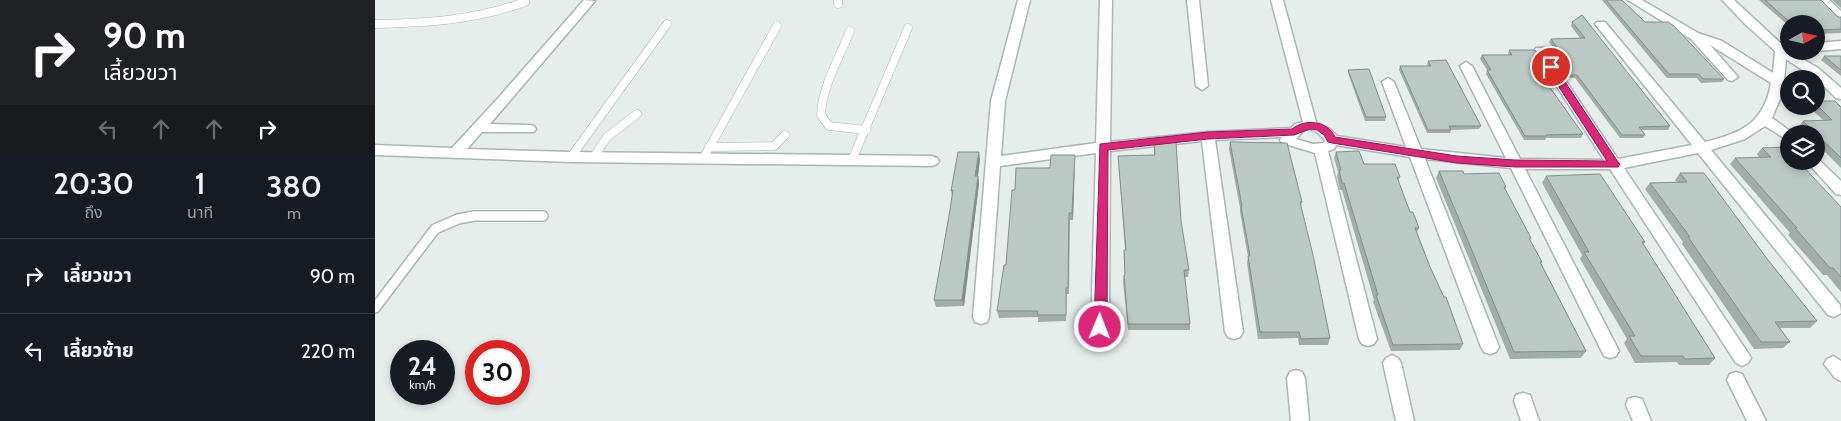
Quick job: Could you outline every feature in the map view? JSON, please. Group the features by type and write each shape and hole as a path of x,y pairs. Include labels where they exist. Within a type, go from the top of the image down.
{"street":[{"path":"981,317 998,101 1024,0"},
{"path":"1100,327 1106,0"},
{"path":"1193,0 1202,86"},
{"path":"1277,0 1310,125"},
{"path":"1634,0 1695,36 1718,44 1777,82"},
{"path":"1728,0 1750,23 1780,46"},
{"path":"1823,0 1841,17"},
{"path":"455,154 589,1"},
{"path":"1601,24 1834,310"},
{"path":"1695,36 1732,76"},
{"path":"1825,46 1841,45"},
{"path":"1540,51 1741,358"},
{"path":"1368,339 1326,145 1328,133 1321,128 1310,125 1300,127 1287,140 1310,150 1326,145 1457,160 1515,164 1615,164 1701,148 1756,126 1775,104 1777,82 1782,60"},
{"path":"1799,60 1841,95"},
{"path":"1466,66 1611,351"},
{"path":"1388,82 1490,347"},
{"path":"1763,118 1780,130"},
{"path":"479,128 529,129"},
{"path":"994,162 1103,147 1208,136 1294,132"},
{"path":"1208,136 1234,332"},
{"path":"375,150 571,158 707,152 852,160 932,161"},
{"path":"1822,170 1841,190"},
{"path":"1392,363 1405,421"},
{"path":"1296,378 1300,421"},
{"path":"1736,380 1757,421"},
{"path":"1523,401 1530,421"}],"lane":[{"path":"375,24 470,19 500,12 525,2"},
{"path":"571,158 667,24"},
{"path":"707,152 777,26"},
{"path":"852,160 907,28"},
{"path":"851,31 826,93 821,111 822,118 829,126 866,130"},
{"path":"593,158 607,137 637,114"},
{"path":"707,152 774,146 785,135"},
{"path":"375,308 435,229 458,219 473,216 543,216"}],"building":[{"path":"1606,0 1622,0 1645,22 1668,22 1674,26 1724,79 1703,79 1699,74 1669,74"},
{"path":"1765,0 1821,0 1838,17 1841,17 1841,29 1825,30 1825,15 1782,15"},
{"path":"1582,15 1670,126 1639,127 1645,135 1622,135 1577,75 1568,75 1552,50 1559,50 1551,39 1585,38 1572,22"},
{"path":"1509,50 1535,50 1551,75 1541,75 1583,134 1525,136 1487,70 1491,70 1482,55 1512,55"},
{"path":"1825,56 1841,56 1841,70 1825,57"},
{"path":"1446,60 1481,126 1449,126 1451,130 1428,130 1400,66 1431,66 1428,61"},
{"path":"1369,69 1386,117 1366,117 1348,70"},
{"path":"1825,101 1835,101 1841,107 1841,158 1825,142 1825,125 1807,125 1803,121 1832,120 1825,113"},
{"path":"1176,142 1181,221 1189,270 1184,270 1190,324 1128,324 1124,275 1124,250 1126,250 1118,156 1155,155 1154,143"},
{"path":"1230,142 1287,143 1302,202 1300,202 1330,338 1301,339 1299,332 1260,332 1248,256 1250,256"},
{"path":"1780,147 1780,170 1806,170 1841,207 1841,277 1833,268 1830,268 1735,158 1771,157 1762,148"},
{"path":"1359,151 1364,164 1395,164 1400,177 1397,177 1410,212 1413,212 1419,228 1415,228 1430,267 1444,297 1446,297 1463,344 1393,345 1376,295 1378,295 1344,183 1342,183 1336,152"},
{"path":"958,152 979,152 975,176 978,176 962,300 934,300 949,216 953,190 951,191"},
{"path":"1051,155 1075,155 1072,213 1069,213 1066,315 1037,315 1038,311 997,311 1004,265 1006,265 1012,190 1015,190 1016,168 1050,168"},
{"path":"1439,171 1463,171 1464,174 1499,173 1506,187 1504,187 1542,262 1540,262 1586,351 1514,352"},
{"path":"1680,173 1704,173 1768,260 1817,321 1775,322 1790,342 1761,342 1688,237 1690,237 1650,183 1687,182"},
{"path":"1600,174 1645,242 1642,242 1715,358 1685,359 1683,356 1641,356 1629,336 1635,336 1584,252 1589,252 1546,176"}],"route":[{"path":"1100,327 1103,147 1208,136 1294,132 1300,127 1310,125 1321,128 1328,133 1332,140 1457,160 1515,164 1615,164 1551,67"}]}
